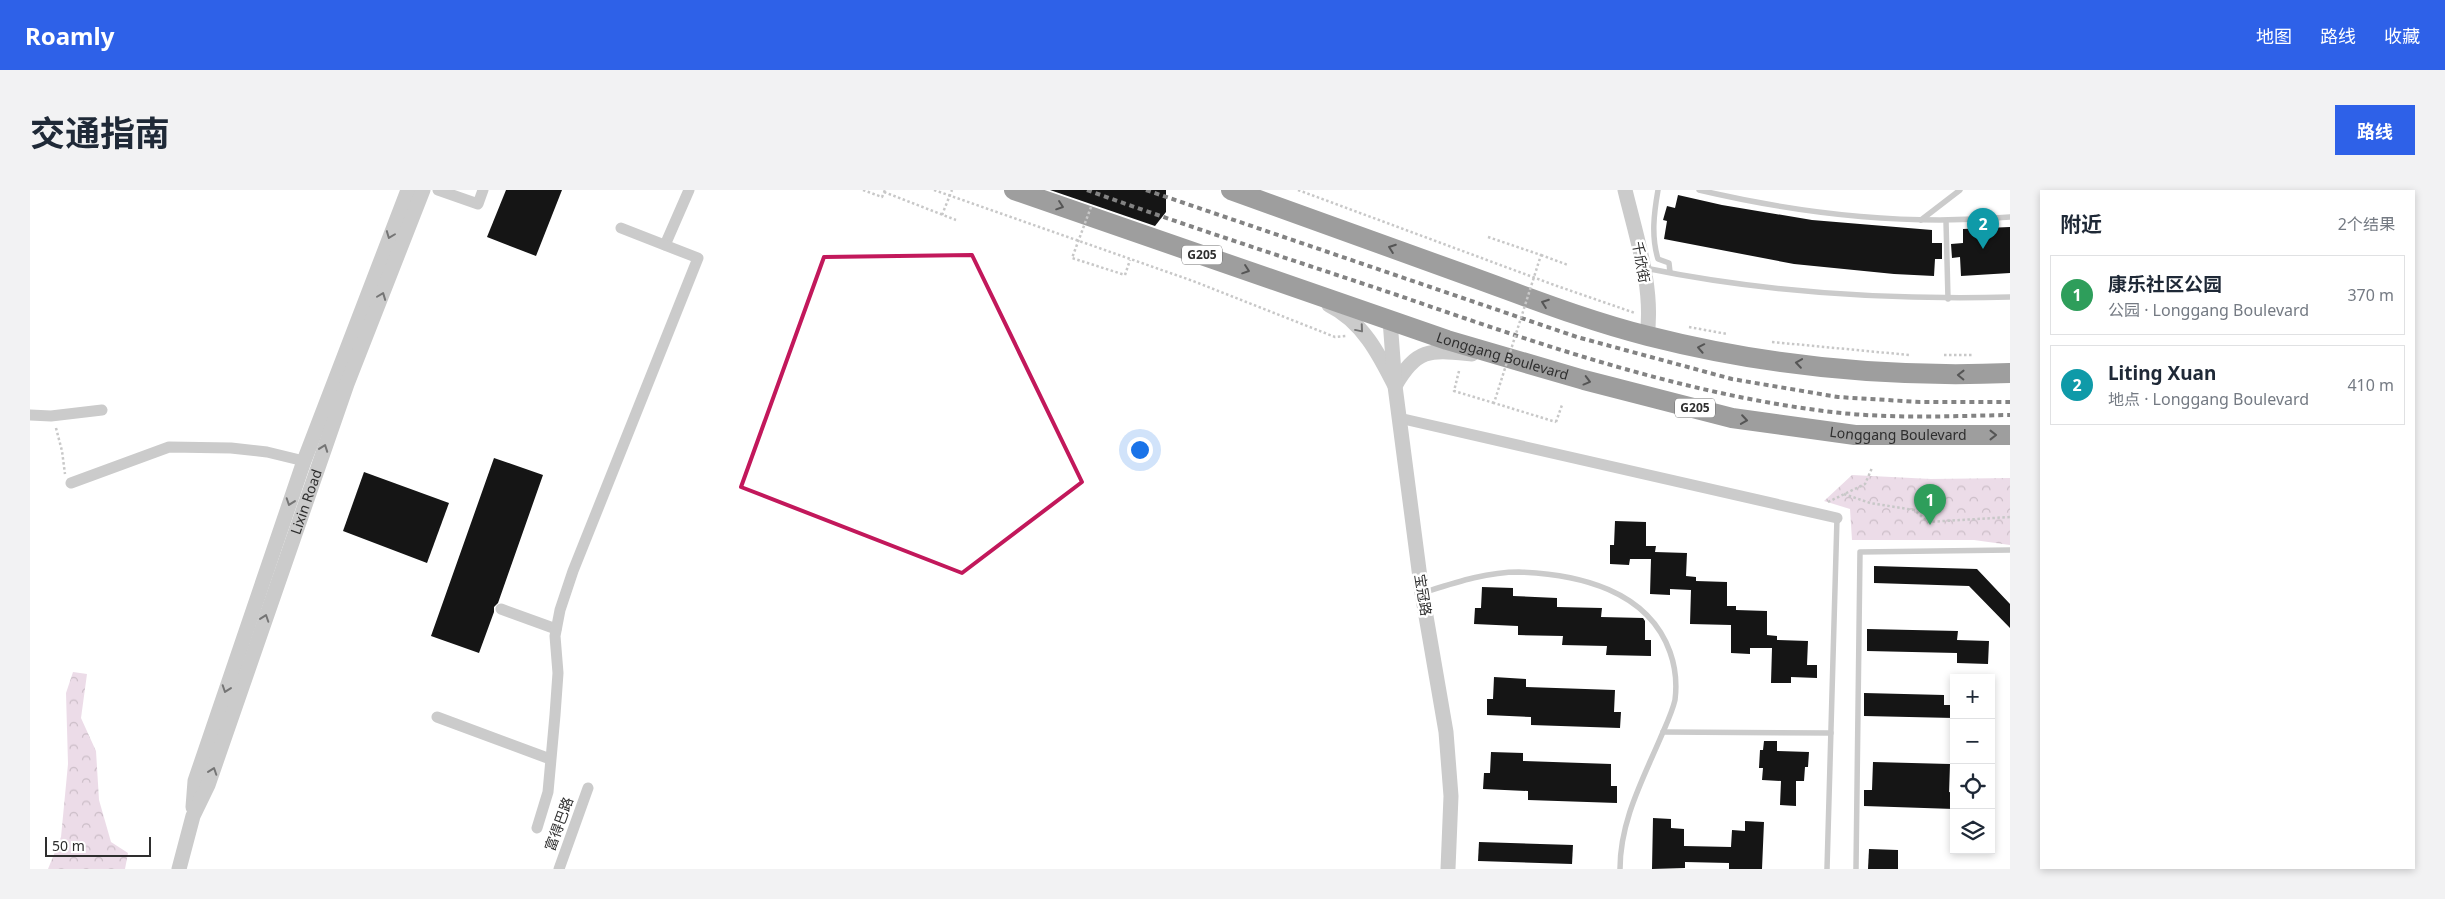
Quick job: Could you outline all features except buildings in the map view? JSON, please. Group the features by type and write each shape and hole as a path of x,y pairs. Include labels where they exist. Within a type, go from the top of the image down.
{"highway":[{"name":"Longgang Boulevard","path":"1014,190 1290,286 1502,356 1584,380 1732,418 1854,435 2010,435"},
{"path":"1232,190 1558,308 1647,336 1739,355 1852,371 1967,375 2010,373"}],"street":[{"name":"Lixin Road","path":"240,669 408,190"},
{"name":"Lixin Road","path":"179,869 192,816 208,785 240,669 304,461 341,381 423,190"},
{"path":"438,190 478,204 483,190"},
{"path":"666,245 689,190"},
{"name":"千欣街","path":"1625,190 1643,267 1649,320 1647,336"},
{"path":"537,828 548,792 558,673 556,629 573,571 698,258 621,228"},
{"path":"1290,286 1339,310 1358,326 1379,354 1394,386"},
{"name":"宝冠路","path":"1390,320 1394,386 1422,592 1446,732 1451,796 1448,869"},
{"path":"1394,386 1406,366 1418,356 1435,351 1502,356"},
{"path":"30,415 55,416 102,410"},
{"path":"1399,418 1837,518"},
{"path":"71,482 169,448 231,448 267,452 304,461"},
{"path":"501,609 556,629"},
{"path":"437,717 550,759"},
{"name":"富得巴路","path":"559,869 588,788"}],"lane":[{"path":"1658,190 1653,225 1655,249 1658,259 1669,264 1670,272"},
{"path":"1699,190 1823,213 1946,221 2010,218"},
{"path":"1921,220 1960,190"},
{"path":"1946,221 1948,298"},
{"path":"1643,267 1808,292 1948,298 2010,297"},
{"path":"1827,869 1837,518"},
{"path":"1856,869 1860,552 2010,550"},
{"path":"1422,592 1469,578 1518,572 1566,576 1613,590 1642,608 1664,634 1675,666 1675,700 1663,732 1636,790 1625,827 1620,869"},
{"path":"1663,732 1831,733"}],"path":[{"path":"863,190 882,197 884,191 956,220"},
{"path":"934,190 1131,259 1336,337 1353,336"},
{"path":"942,215 952,190"},
{"path":"1092,206 1072,258 1125,275 1131,259"},
{"path":"1488,236 1568,265"},
{"path":"1494,403 1541,256"},
{"path":"1460,371 1454,391 1556,422 1562,405"},
{"path":"55,416 66,483 71,482"},
{"path":"1810,512 1865,484 1872,468"},
{"path":"1844,494 1870,503 1914,510 1928,522 2010,517"}],"highlighted area":[{"path":"972,255 1082,482 962,573 741,487 824,257"}],"green space":[{"path":"1852,475 1931,479 2010,478 2010,545 1974,540 1852,540 1850,509 1824,501"},
{"path":"73,672 87,674 81,718 96,751 99,800 111,842 128,853 125,869 48,869 61,837 68,764 66,693"}],"railway":[{"path":"1087,190 1557,349 1666,380 1776,404 1832,412 1899,416 2010,415"},
{"path":"1146,190 1577,337 1732,379 1838,397 1920,402 2010,402"}],"place":[{"name":"Liting Xuan","path":"1983,249"},
{"name":"康乐社区公园","path":"1930,525"}]}
